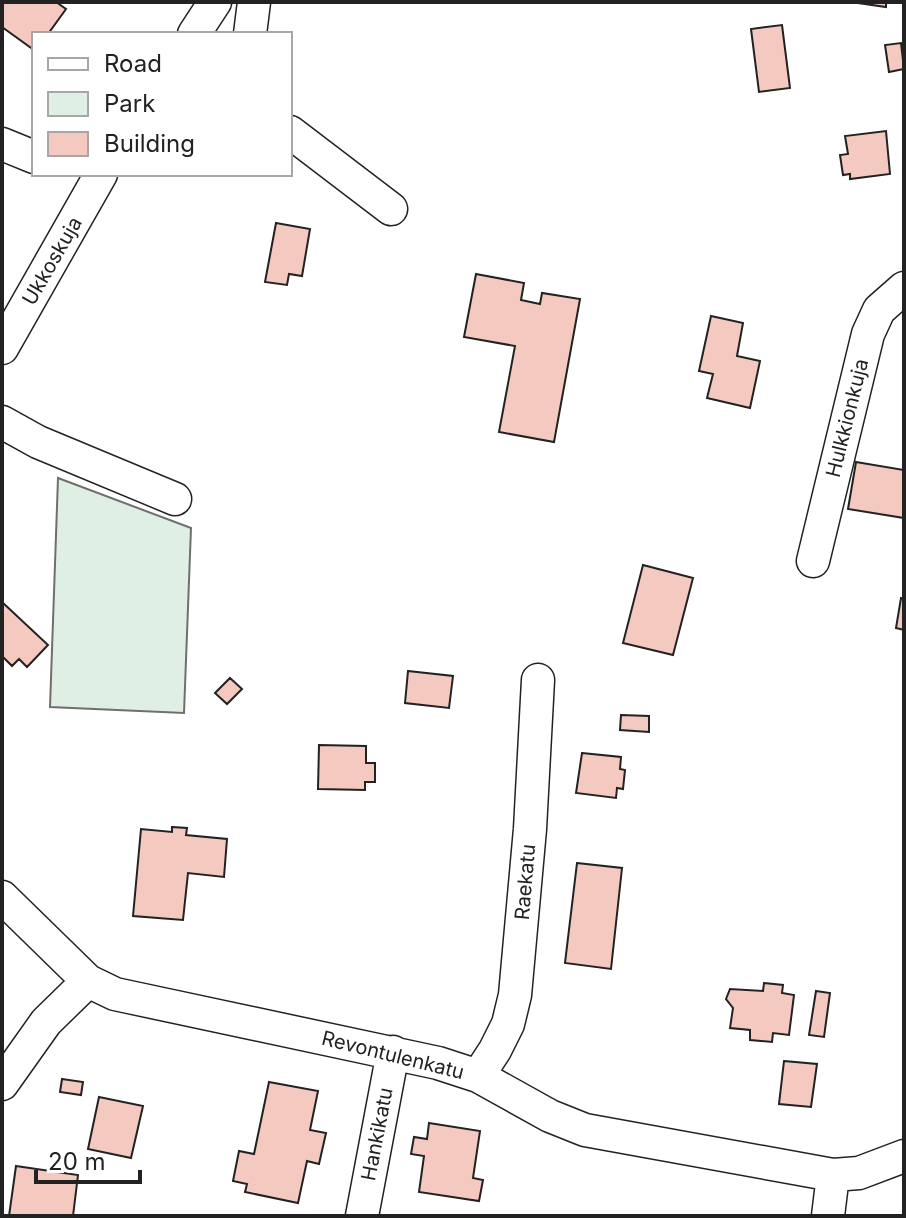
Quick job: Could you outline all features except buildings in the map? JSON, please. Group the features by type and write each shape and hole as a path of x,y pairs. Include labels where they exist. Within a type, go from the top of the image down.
{"street":[{"path":"195,32 215,2"},
{"path":"250,32 254,2"},
{"path":"292,134 391,209"},
{"path":"2,144 32,156"},
{"name":"Ukkoskuja","path":"2,348 100,176"},
{"name":"Hulkkionkuja","path":"813,561 868,334 879,310 904,288"},
{"path":"2,422 38,442 175,499"},
{"name":"Raekatu","path":"478,1076 508,1024 515,995 530,829 538,680"},
{"path":"2,897 88,981 46,1022 2,1084"},
{"name":"Revontulenkatu","path":"88,981 115,994 145,1002 438,1063 478,1076 550,1116 585,1130 833,1175"},
{"name":"Hankikatu","path":"362,1216 393,1052"},
{"path":"828,1216 833,1175 859,1173 904,1156"}],"green space":[{"path":"58,478 191,528 184,713 50,707"}]}
